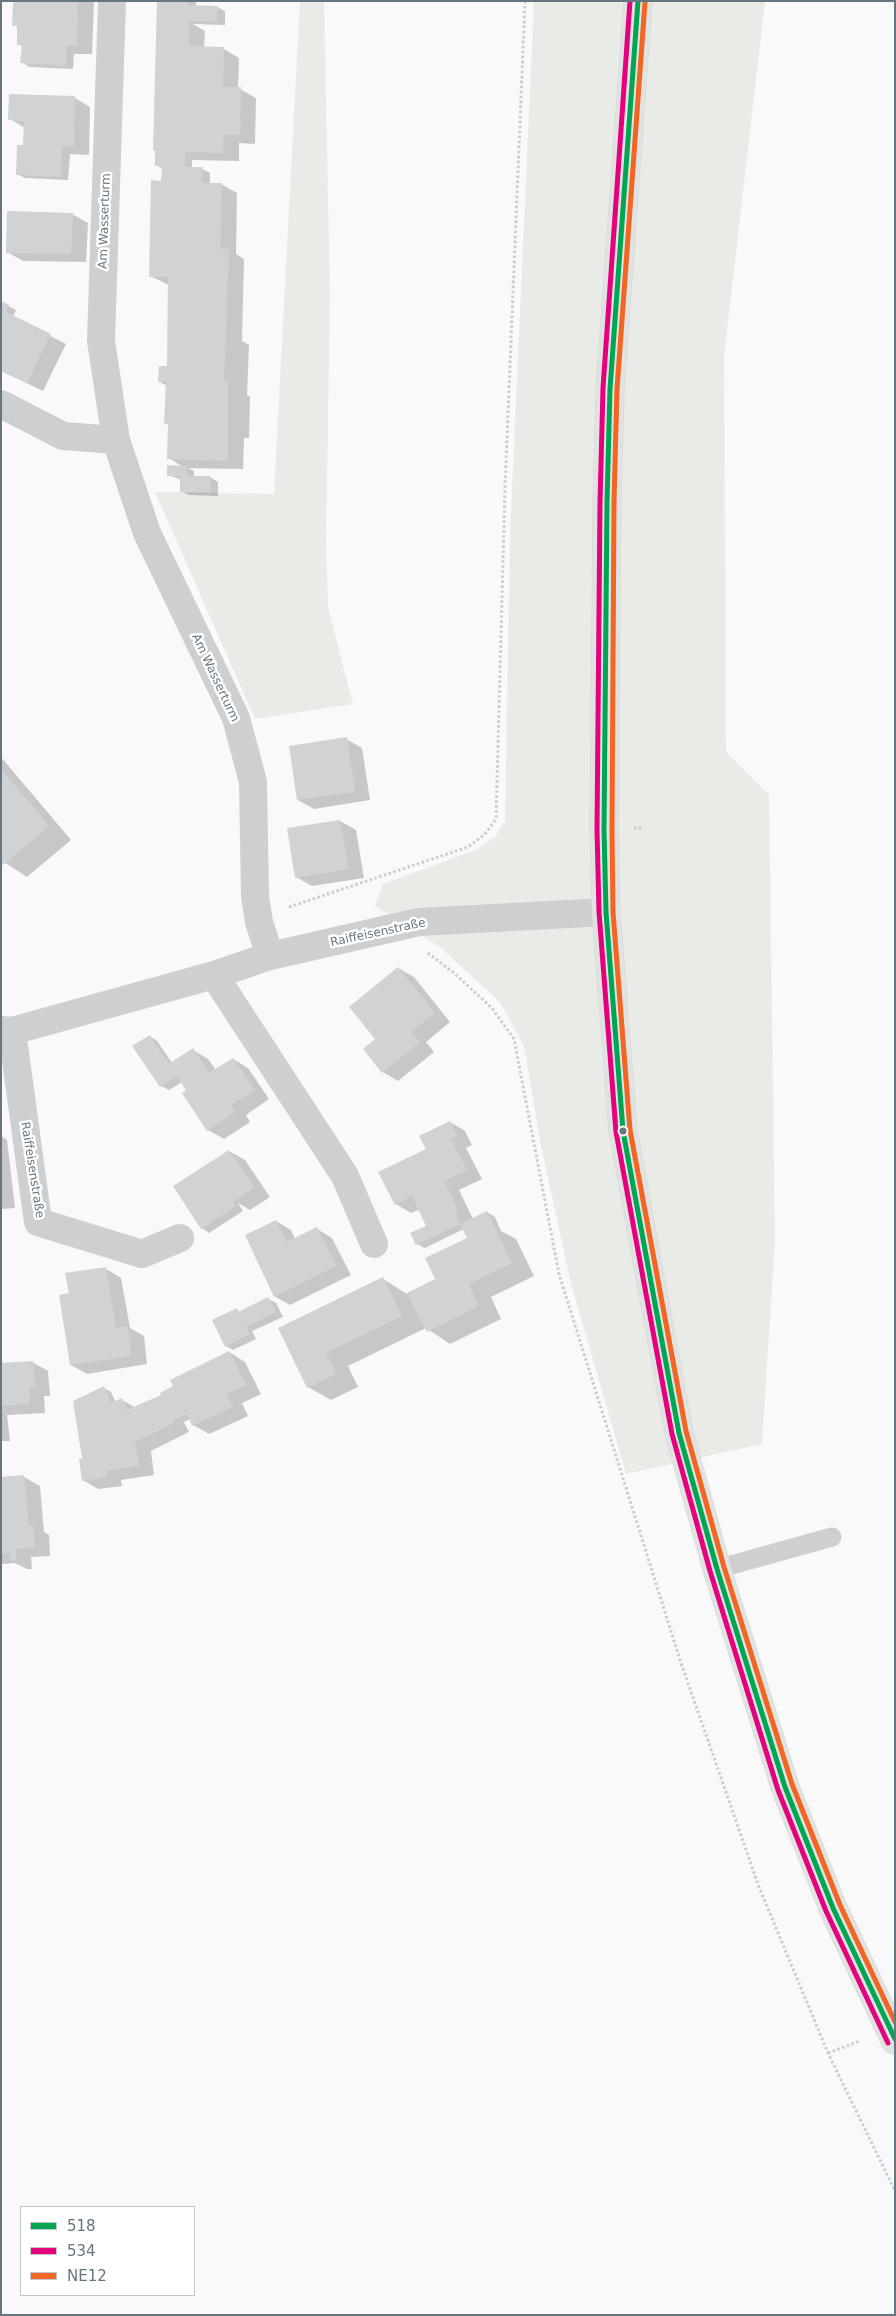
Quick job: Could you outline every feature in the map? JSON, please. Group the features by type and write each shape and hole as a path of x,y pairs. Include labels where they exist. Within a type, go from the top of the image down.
{"main road":[{"path":"638,1 610,399 605,790 606,912 623,1131 679,1433 717,1568 785,1787 833,1908 895,2040"}],"street":[{"name":"Am Wasserturm","path":"112,1 101,341 116,440 146,533 236,718 253,782 254,896 259,922 270,956"},
{"path":"1,404 63,436 116,440"},
{"name":"Raiffeisenstraße","path":"180,1238 142,1254 38,1222 6,1030 214,975 270,956 419,922 606,912"},
{"path":"214,975 345,1176 374,1244"}],"lane":[{"path":"717,1568 832,1537"}],"path":[{"path":"259,922 284,909 468,847 484,835 496,819 505,486 525,1"},
{"path":"392,928 454,973 492,1008 514,1040 559,1274 680,1660 758,1887 828,2053 895,2191"}],"shaded area":[{"path":"300,1 324,1 330,295 326,543 328,608 353,704 255,719 155,492 274,494"},
{"path":"534,1 765,1 724,356 726,752 769,795 775,1239 762,1444 626,1474 571,1284 540,1141 524,1046 500,1002 440,947 375,906 383,884 478,849 495,837 505,821 510,536"}],"building":[{"path":"18,1 78,1 77,46 66,46 66,66 20,63 22,45 17,45 17,26 12,26 13,3"},
{"path":"157,1 188,1 188,5 218,6 217,22 189,21 189,46 224,47 223,87 241,87 240,135 224,135 223,153 185,152 185,167 203,167 202,183 222,183 220,249 229,249 224,382 228,382 228,461 167,459 168,424 164,424 166,382 158,382 159,366 167,366 168,277 149,277 151,180 161,181 162,166 155,166 155,150 153,151"},
{"path":"9,94 75,96 74,146 62,146 61,177 16,175 17,145 23,145 24,121 8,120"},
{"path":"7,211 73,213 71,254 6,253"},
{"path":"1,301 9,305 6,312 51,334 27,383 1,371"},
{"path":"167,465 187,466 187,476 211,476 210,492 180,492 180,476 167,476"},
{"path":"347,737 355,792 297,800 289,746"},
{"path":"1,769 49,826 3,865 1,862"},
{"path":"340,820 349,869 295,878 287,828"},
{"path":"398,967 435,1013 411,1032 420,1042 382,1073 363,1049 375,1039 349,1007"},
{"path":"150,1035 169,1064 193,1048 209,1073 233,1058 255,1090 231,1105 235,1112 207,1131 182,1093 186,1090 177,1076 160,1087 132,1046"},
{"path":"450,1121 457,1136 451,1139 467,1170 444,1181 458,1210 455,1211 460,1224 416,1245 410,1233 426,1226 412,1196 395,1205 378,1172 426,1149 419,1136"},
{"path":"229,1150 255,1187 233,1202 236,1206 201,1229 173,1186"},
{"path":"487,1211 512,1263 469,1284 479,1306 427,1332 407,1293 435,1279 425,1258 467,1238 460,1224"},
{"path":"276,1220 286,1242 317,1227 336,1266 274,1297 245,1235"},
{"path":"106,1267 116,1328 128,1326 131,1356 70,1365 59,1295 69,1293 65,1273"},
{"path":"383,1277 402,1316 326,1353 336,1374 307,1388 278,1328"},
{"path":"268,1297 276,1312 246,1327 250,1334 225,1347 212,1320 237,1308 238,1312"},
{"path":"229,1351 246,1385 227,1394 233,1407 192,1426 187,1414 173,1420 174,1423 135,1442 139,1466 106,1471 107,1477 82,1481 79,1459 82,1458 73,1401 104,1386 111,1403 122,1398 127,1410 161,1395 160,1393 173,1386 170,1380"},
{"path":"33,1361 35,1387 29,1387 30,1404 1,1406 1,1363"},
{"path":"24,1475 29,1525 33,1525 35,1548 16,1549 16,1561 10,1561 10,1553 1,1554 1,1477"}],"transit line":[{"name":"534","path":"630,1 603,388 600,502 597,830 599,912 616,1132 672,1434 710,1571 778,1790 826,1911 888,2043"},
{"name":"518","path":"638,1 610,389 607,502 604,830 606,912 623,1131 679,1433 717,1569 785,1787 833,1908 895,2039"},
{"name":"NE12","path":"645,2 617,389 614,502 613,912 630,1130 686,1431 724,1567 792,1784 840,1905 895,2022"}]}
